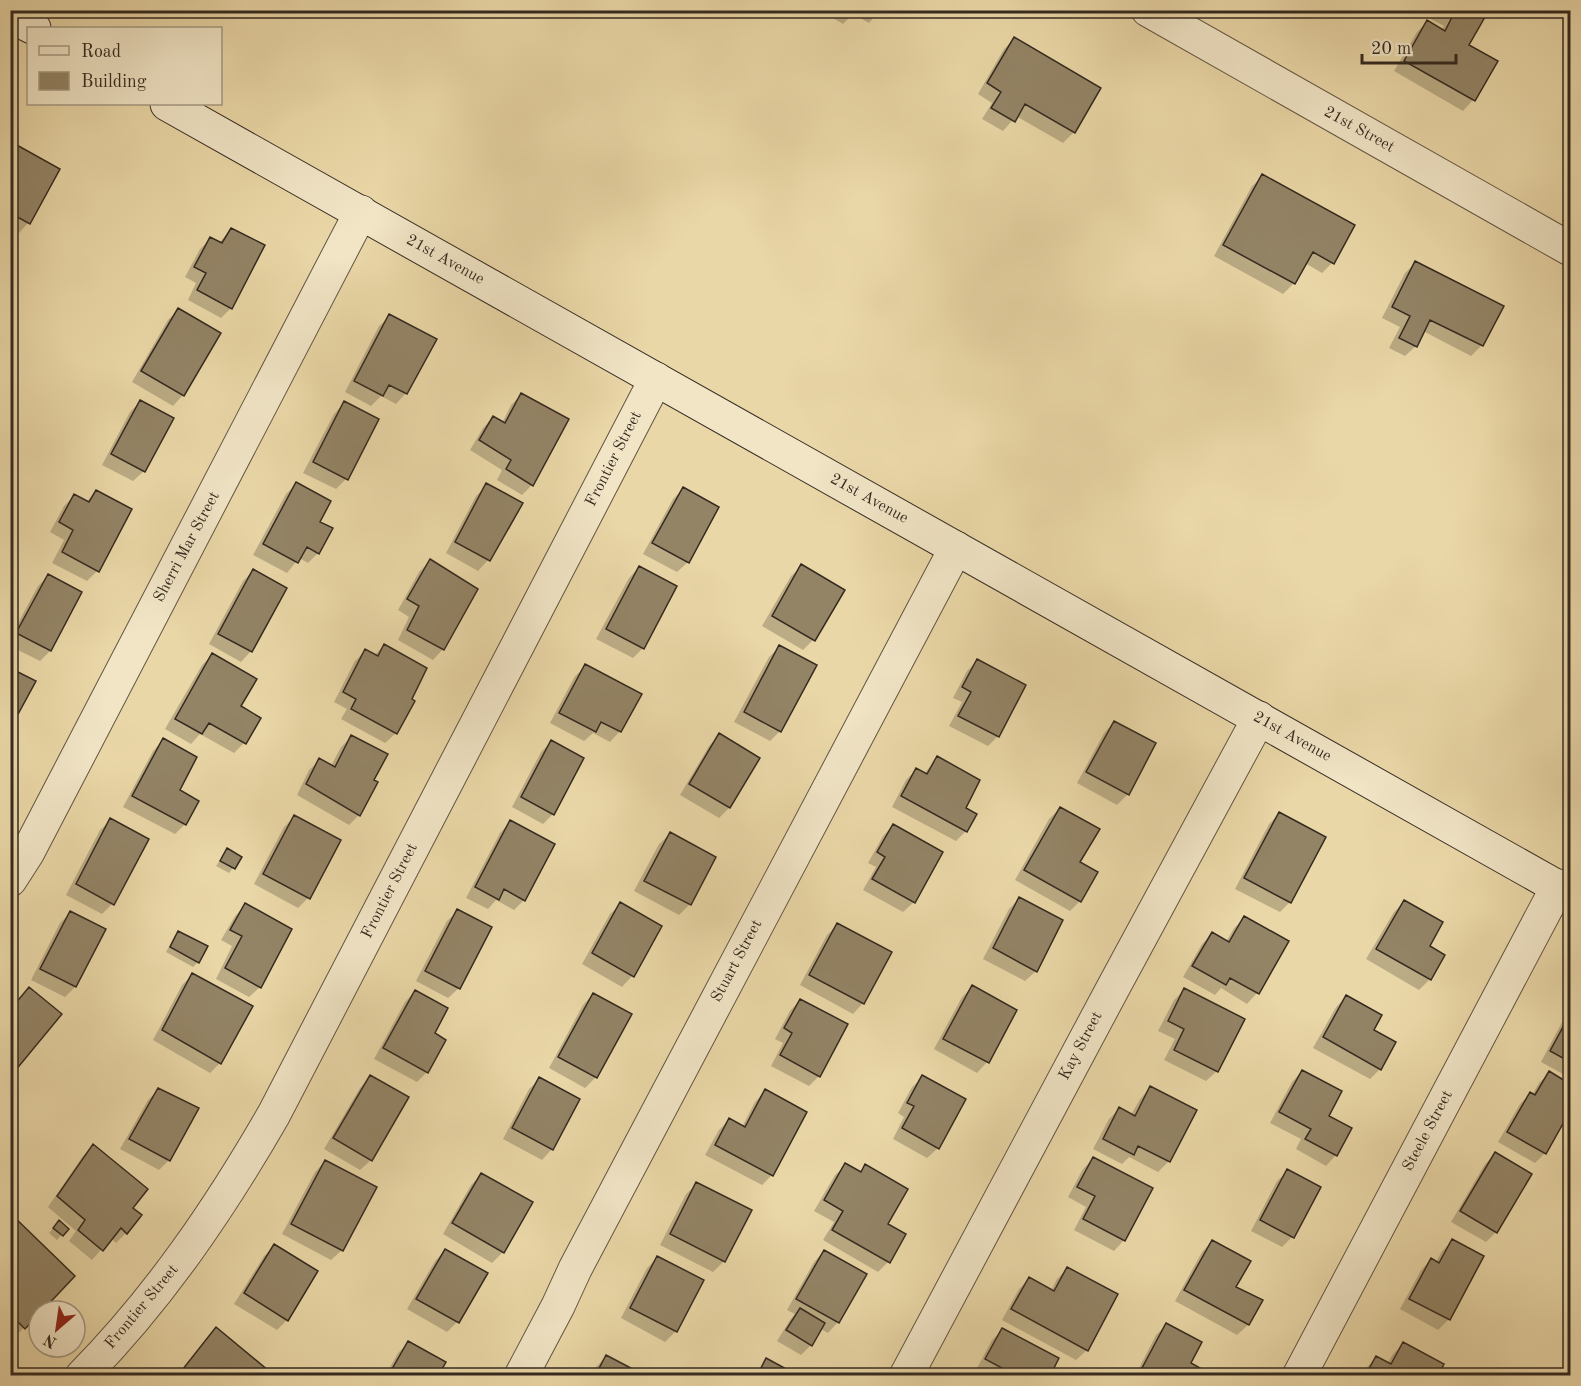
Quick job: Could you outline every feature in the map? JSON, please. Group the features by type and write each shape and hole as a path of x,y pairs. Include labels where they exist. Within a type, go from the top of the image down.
{"street":[{"name":"21st Street","path":"1148,10 1570,249"},
{"path":"10,16 32,27"},
{"name":"21st Avenue","path":"169,105 1564,890"},
{"name":"Sherri Mar Street","path":"10,880 33,841 360,212"},
{"name":"Frontier Street","path":"82,1376 115,1342 181,1261 240,1174 280,1103 656,379"},
{"name":"Stuart Street","path":"521,1376 580,1259 956,548"},
{"name":"Kay Street","path":"906,1376 1259,718"},
{"name":"Steele Street","path":"1299,1376 1564,890"}],"building":[{"path":"1444,10 1489,10 1469,45 1498,61 1475,101 1404,61 1427,20 1445,31 1453,15"},
{"path":"1014,37 1101,88 1075,133 1025,104 1015,122 991,108 1001,92 987,83"},
{"path":"15,144 60,169 30,224 12,214 10,217 10,153"},
{"path":"1262,174 1355,225 1334,264 1313,252 1295,284 1223,245"},
{"path":"231,228 265,245 232,309 197,290 206,273 194,267 210,237 222,243"},
{"path":"1415,261 1504,306 1483,346 1430,320 1417,347 1399,338 1410,316 1392,307"},
{"path":"178,308 221,333 184,396 141,371"},
{"path":"389,314 437,339 407,394 389,385 383,396 354,381"},
{"path":"521,393 569,419 533,486 506,469 511,460 479,440 493,416 505,423"},
{"path":"140,400 174,418 145,472 111,454"},
{"path":"344,401 379,419 348,480 313,462"},
{"path":"296,482 331,501 320,522 333,528 319,554 307,547 298,563 263,544"},
{"path":"486,483 523,503 490,561 455,542"},
{"path":"683,487 719,507 689,563 652,543"},
{"path":"96,490 132,509 99,572 62,552 73,530 59,522 74,494 89,502"},
{"path":"430,559 478,589 444,650 407,630 419,606 407,599"},
{"path":"801,564 845,590 815,641 772,616"},
{"path":"639,566 677,586 644,649 606,629"},
{"path":"253,569 287,588 252,652 218,634"},
{"path":"48,574 82,592 51,651 16,633"},
{"path":"384,644 427,668 412,699 415,701 397,734 351,709 356,699 343,692 365,649 378,656"},
{"path":"779,645 817,665 781,732 744,712"},
{"path":"212,653 257,679 241,706 261,718 246,744 209,723 202,734 175,719"},
{"path":"977,659 1026,685 999,737 958,716 971,692 962,687"},
{"path":"585,664 642,694 621,732 601,722 596,732 559,713"},
{"path":"10,668 36,681 10,729"},
{"path":"1114,721 1156,743 1129,795 1086,772"},
{"path":"719,733 760,758 730,808 689,784"},
{"path":"351,735 388,754 374,780 378,782 360,816 306,784 319,758 335,767"},
{"path":"163,738 197,757 180,790 199,801 186,825 132,796"},
{"path":"551,740 584,758 554,815 521,797"},
{"path":"937,756 980,780 966,808 977,814 967,832 901,796 916,768 927,774"},
{"path":"1060,807 1100,829 1080,862 1098,872 1081,902 1024,870"},
{"path":"1279,812 1326,837 1291,903 1244,878"},
{"path":"294,815 341,840 310,899 263,874"},
{"path":"110,818 149,839 114,905 76,884"},
{"path":"510,820 555,844 525,901 504,889 499,900 475,887"},
{"path":"893,824 943,852 915,903 872,879 885,857 877,852"},
{"path":"670,832 716,857 691,905 644,881"},
{"path":"227,848 242,857 235,869 220,861"},
{"path":"1019,897 1063,920 1037,972 993,948"},
{"path":"1404,900 1443,922 1430,946 1445,955 1431,980 1376,949"},
{"path":"620,902 662,926 634,977 592,953"},
{"path":"245,903 292,929 261,988 225,968 242,936 230,930"},
{"path":"457,909 492,927 460,989 425,971"},
{"path":"70,911 106,929 76,987 40,969"},
{"path":"1244,916 1289,941 1259,994 1230,978 1226,985 1192,966 1212,932 1229,942"},
{"path":"837,923 892,952 864,1004 809,975"},
{"path":"178,931 208,946 199,963 170,947"},
{"path":"192,973 253,1006 221,1064 162,1030"},
{"path":"972,985 1017,1010 989,1063 943,1039"},
{"path":"29,987 62,1014 15,1071 10,1067 10,1010"},
{"path":"1184,988 1245,1019 1218,1072 1174,1050 1184,1029 1168,1021"},
{"path":"415,990 448,1008 435,1033 446,1040 428,1073 383,1048"},
{"path":"593,993 632,1014 597,1078 558,1057"},
{"path":"1346,995 1382,1015 1374,1030 1396,1042 1381,1070 1323,1037"},
{"path":"800,999 848,1024 820,1077 780,1055 792,1033 784,1028"},
{"path":"1570,1014 1570,1062 1550,1051"},
{"path":"1302,1070 1342,1091 1329,1116 1352,1128 1337,1156 1305,1139 1311,1129 1279,1112"},
{"path":"1549,1071 1570,1084 1570,1111 1546,1154 1507,1132 1530,1092 1535,1095"},
{"path":"370,1075 409,1097 372,1161 333,1138"},
{"path":"922,1075 966,1099 939,1149 902,1128 914,1106 907,1103"},
{"path":"539,1077 580,1099 553,1150 512,1128"},
{"path":"1150,1086 1197,1110 1170,1162 1138,1146 1134,1155 1103,1139 1119,1107 1135,1116"},
{"path":"158,1088 199,1108 170,1161 129,1139"},
{"path":"765,1089 807,1112 773,1176 715,1145 729,1118 745,1127"},
{"path":"93,1144 148,1189 133,1208 142,1215 127,1234 121,1228 103,1251 78,1230 85,1220 57,1196"},
{"path":"1495,1152 1532,1174 1497,1233 1460,1211"},
{"path":"1093,1157 1153,1188 1125,1241 1083,1219 1095,1196 1077,1187"},
{"path":"325,1160 377,1187 343,1251 291,1224"},
{"path":"845,1163 861,1172 865,1164 908,1189 888,1224 906,1234 890,1263 832,1230 843,1211 824,1200"},
{"path":"1287,1169 1321,1187 1294,1238 1260,1220"},
{"path":"481,1173 533,1202 504,1253 452,1223"},
{"path":"696,1182 752,1210 725,1262 670,1234"},
{"path":"10,1213 75,1276 53,1299 27,1299 27,1327 25,1329 16,1320 10,1325"},
{"path":"59,1220 69,1229 63,1236 53,1228"},
{"path":"1452,1239 1484,1256 1450,1320 1409,1299 1431,1258 1439,1263"},
{"path":"1212,1240 1251,1261 1236,1287 1263,1300 1249,1325 1184,1290"},
{"path":"274,1244 318,1271 288,1321 244,1293"},
{"path":"445,1249 488,1273 459,1323 416,1299"},
{"path":"824,1250 867,1274 839,1323 796,1299"},
{"path":"657,1256 704,1280 677,1332 630,1308"},
{"path":"1067,1267 1118,1294 1088,1351 1011,1309 1029,1277 1054,1291"},
{"path":"800,1308 825,1323 812,1346 786,1330"},
{"path":"1166,1323 1202,1342 1191,1363 1214,1376 1151,1376 1141,1370"},
{"path":"216,1327 275,1376 179,1374"},
{"path":"1002,1328 1059,1358 1050,1376 998,1376 1002,1368 985,1359"},
{"path":"408,1341 446,1362 438,1376 388,1376"},
{"path":"1403,1342 1444,1364 1438,1376 1365,1376 1376,1356 1391,1364"},
{"path":"606,1355 646,1376 595,1376"},
{"path":"766,1358 799,1376 757,1376"}]}
